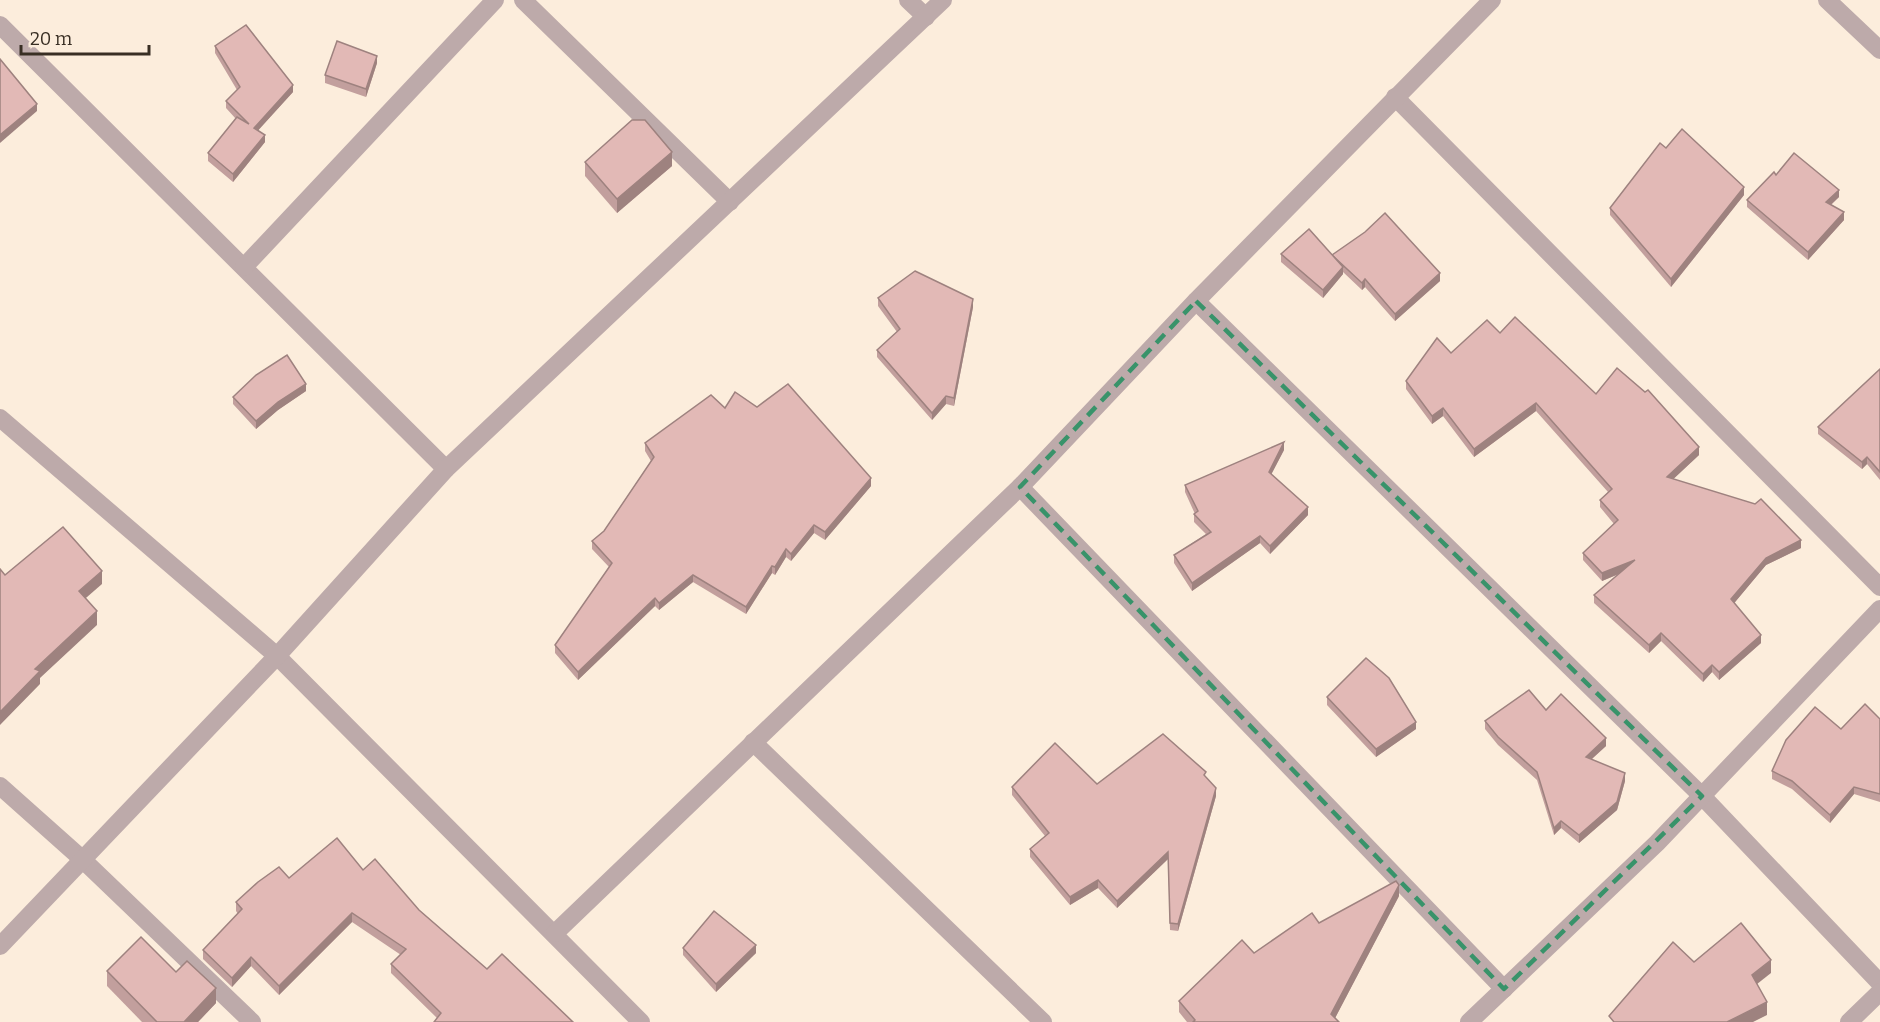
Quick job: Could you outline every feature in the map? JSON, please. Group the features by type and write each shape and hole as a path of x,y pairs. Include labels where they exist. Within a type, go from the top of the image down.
{"street":[{"path":"244,267 495,0"},
{"path":"523,0 730,202"},
{"path":"908,0 926,17"},
{"path":"0,946 277,656 446,469 943,0"},
{"path":"555,933 1020,488 1196,301 1492,0"},
{"path":"1827,0 1880,50"},
{"path":"0,25 446,469"},
{"path":"1395,97 1880,587"},
{"path":"1196,301 1702,796 1880,983"},
{"path":"3,428 277,656 641,1022"},
{"path":"1020,488 1504,989"},
{"path":"1469,1022 1657,843 1880,609"},
{"path":"753,742 1043,1022"},
{"path":"0,786 82,859 252,1022"},
{"path":"1849,1022 1880,992"}],"highlighted area":[{"path":"1196,301 1702,796 1504,989 1020,487"}],"building":[{"path":"246,25 293,85 254,128 265,135 233,174 208,153 237,117 249,124 226,101 240,87 215,46"},
{"path":"337,41 377,56 366,89 325,75"},
{"path":"0,59 37,104 0,135"},
{"path":"632,120 645,120 672,152 617,199 585,162"},
{"path":"1682,129 1744,187 1671,279 1610,208 1660,143 1666,148"},
{"path":"1794,153 1839,190 1826,202 1844,212 1808,252 1747,200 1774,172 1776,175"},
{"path":"1385,213 1440,273 1395,314 1365,279 1362,283 1332,255 1365,232"},
{"path":"1309,229 1343,267 1323,290 1281,254"},
{"path":"915,271 973,299 954,398 946,396 932,413 877,350 900,329 878,298"},
{"path":"1515,317 1596,394 1617,368 1645,392 1648,390 1699,447 1667,477 1755,504 1761,499 1801,540 1766,558 1731,599 1761,635 1719,672 1712,665 1703,674 1661,633 1649,645 1594,595 1635,560 1602,573 1583,553 1618,520 1600,500 1612,489 1536,403 1474,449 1443,408 1432,416 1406,381 1437,338 1451,353 1487,320 1500,333"},
{"path":"287,355 306,384 278,402 256,421 233,397 256,375"},
{"path":"1880,369 1880,472 1867,457 1862,462 1818,427"},
{"path":"788,384 871,478 825,532 814,525 791,554 786,549 775,567 772,566 746,607 693,575 659,603 655,598 578,672 555,645 612,563 592,541 604,531 654,457 645,443 711,395 725,408 735,392 757,407"},
{"path":"1284,442 1269,472 1308,507 1270,546 1260,536 1192,583 1174,555 1211,532 1194,514 1198,511 1185,485"},
{"path":"63,527 102,571 79,591 97,611 35,669 40,671 0,712 0,569 5,575"},
{"path":"1366,658 1389,678 1416,722 1376,749 1327,697"},
{"path":"1529,690 1546,710 1561,694 1606,738 1586,757 1625,773 1617,802 1579,835 1561,821 1554,828 1537,772 1498,737 1485,721"},
{"path":"1865,704 1880,719 1880,794 1854,787 1830,815 1792,781 1772,771 1786,740 1815,707 1841,729"},
{"path":"1163,734 1206,772 1204,775 1216,788 1178,924 1170,923 1168,852 1117,901 1098,880 1070,897 1030,849 1049,833 1012,787 1055,743 1097,784"},
{"path":"337,838 363,870 375,859 419,910 487,969 502,954 573,1022 434,1022 441,1013 391,964 406,949 352,913 279,986 251,957 232,978 203,950 242,909 236,902 279,867 289,878"},
{"path":"1396,881 1399,885 1331,1014 1339,1022 1193,1022 1195,1020 1179,1001 1242,940 1254,953 1312,913 1319,923"},
{"path":"714,911 756,945 716,984 683,948"},
{"path":"1741,923 1771,960 1752,975 1767,1002 1727,1022 1614,1022 1609,1016 1673,942 1694,962"},
{"path":"141,937 176,972 187,961 216,988 184,1022 157,1022 107,971"}]}
